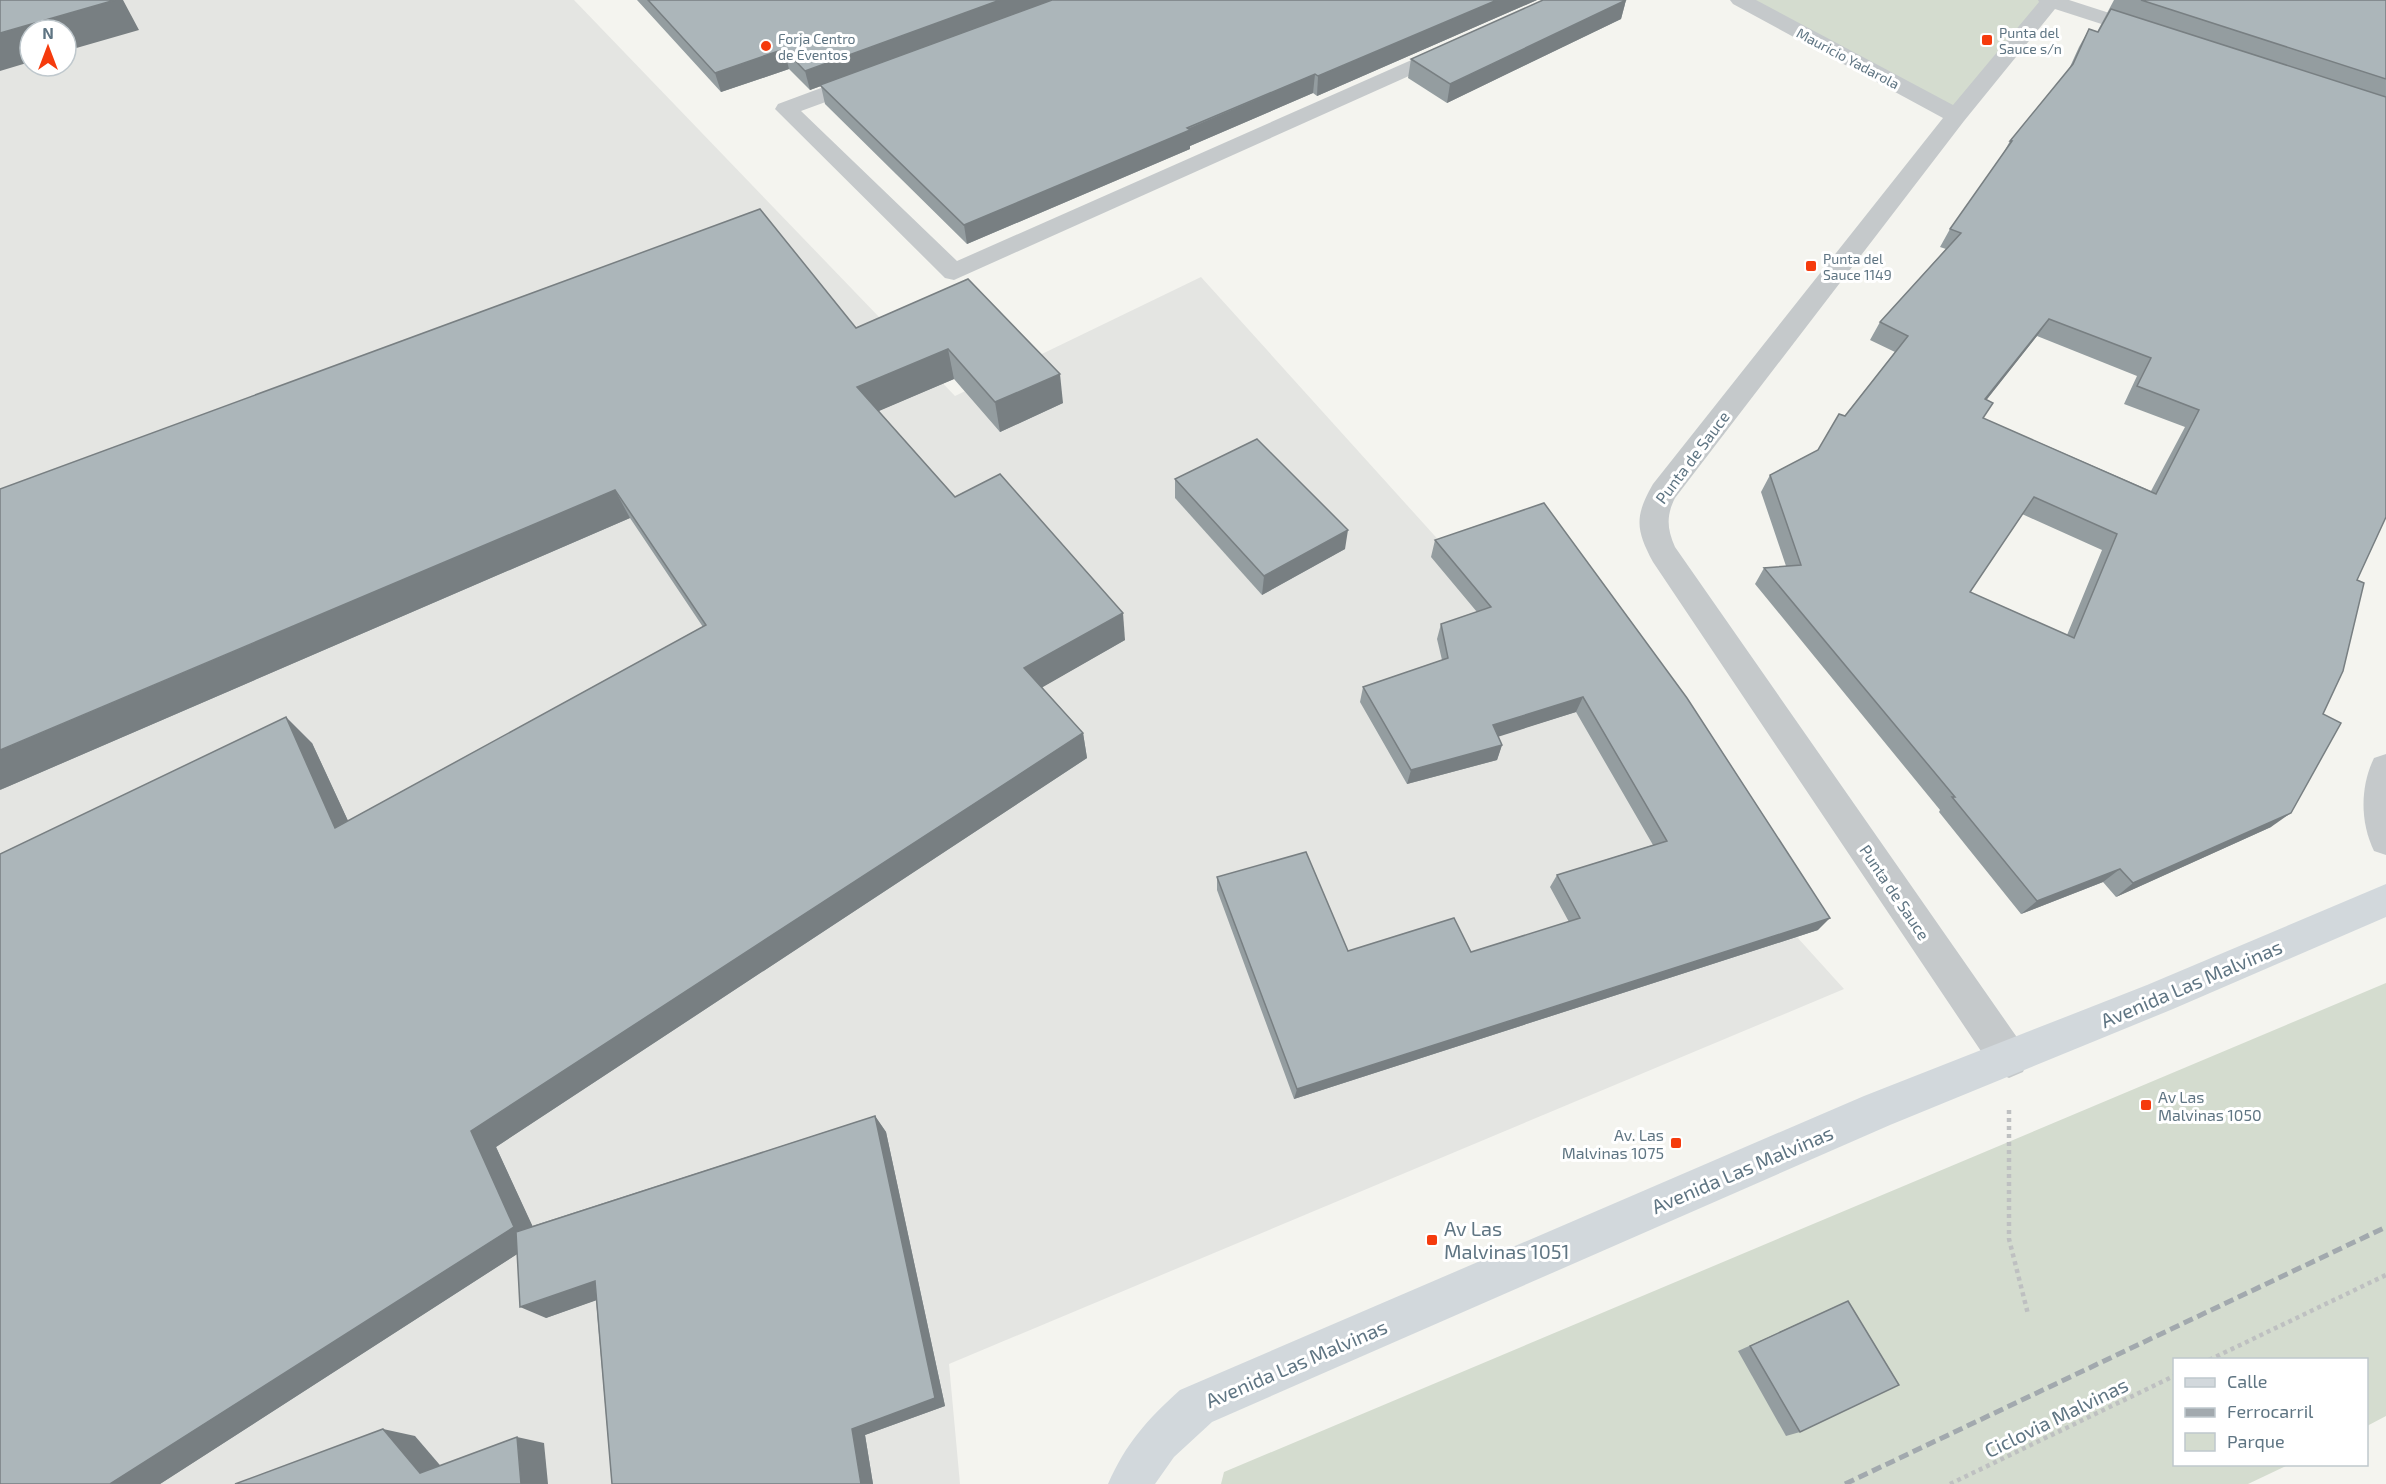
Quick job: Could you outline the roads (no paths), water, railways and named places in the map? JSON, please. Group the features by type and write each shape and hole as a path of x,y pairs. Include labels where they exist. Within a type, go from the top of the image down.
{"main road":[{"name":"Avenida Las Malvinas","path":"1131,1484 1138,1466 1156,1442 1196,1406 1878,1110 2009,1059 2386,900"}],"street":[{"name":"Mauricio Yadarola","path":"1740,0 1956,117"},
{"name":"Punta de Sauce","path":"2009,1059 1664,554 1653,533 1653,511 1663,492 2050,0"},
{"path":"2050,0 2162,37"},
{"path":"887,71 786,109 954,272 1466,42"},
{"path":"2386,768 2380,789 2382,826 2386,840"}],"railway":[{"path":"1845,1484 2386,1227"}],"place":[{"name":"Punta del Sauce s/n","path":"1987,40"},
{"name":"Forja Centro de Eventos","path":"766,46"},
{"name":"Punta del Sauce 1149","path":"1811,266"},
{"name":"Av Las Malvinas 1050","path":"2146,1105"},
{"name":"Av. Las Malvinas 1075","path":"1676,1143"},
{"name":"Av Las Malvinas 1051","path":"1432,1240"}]}
